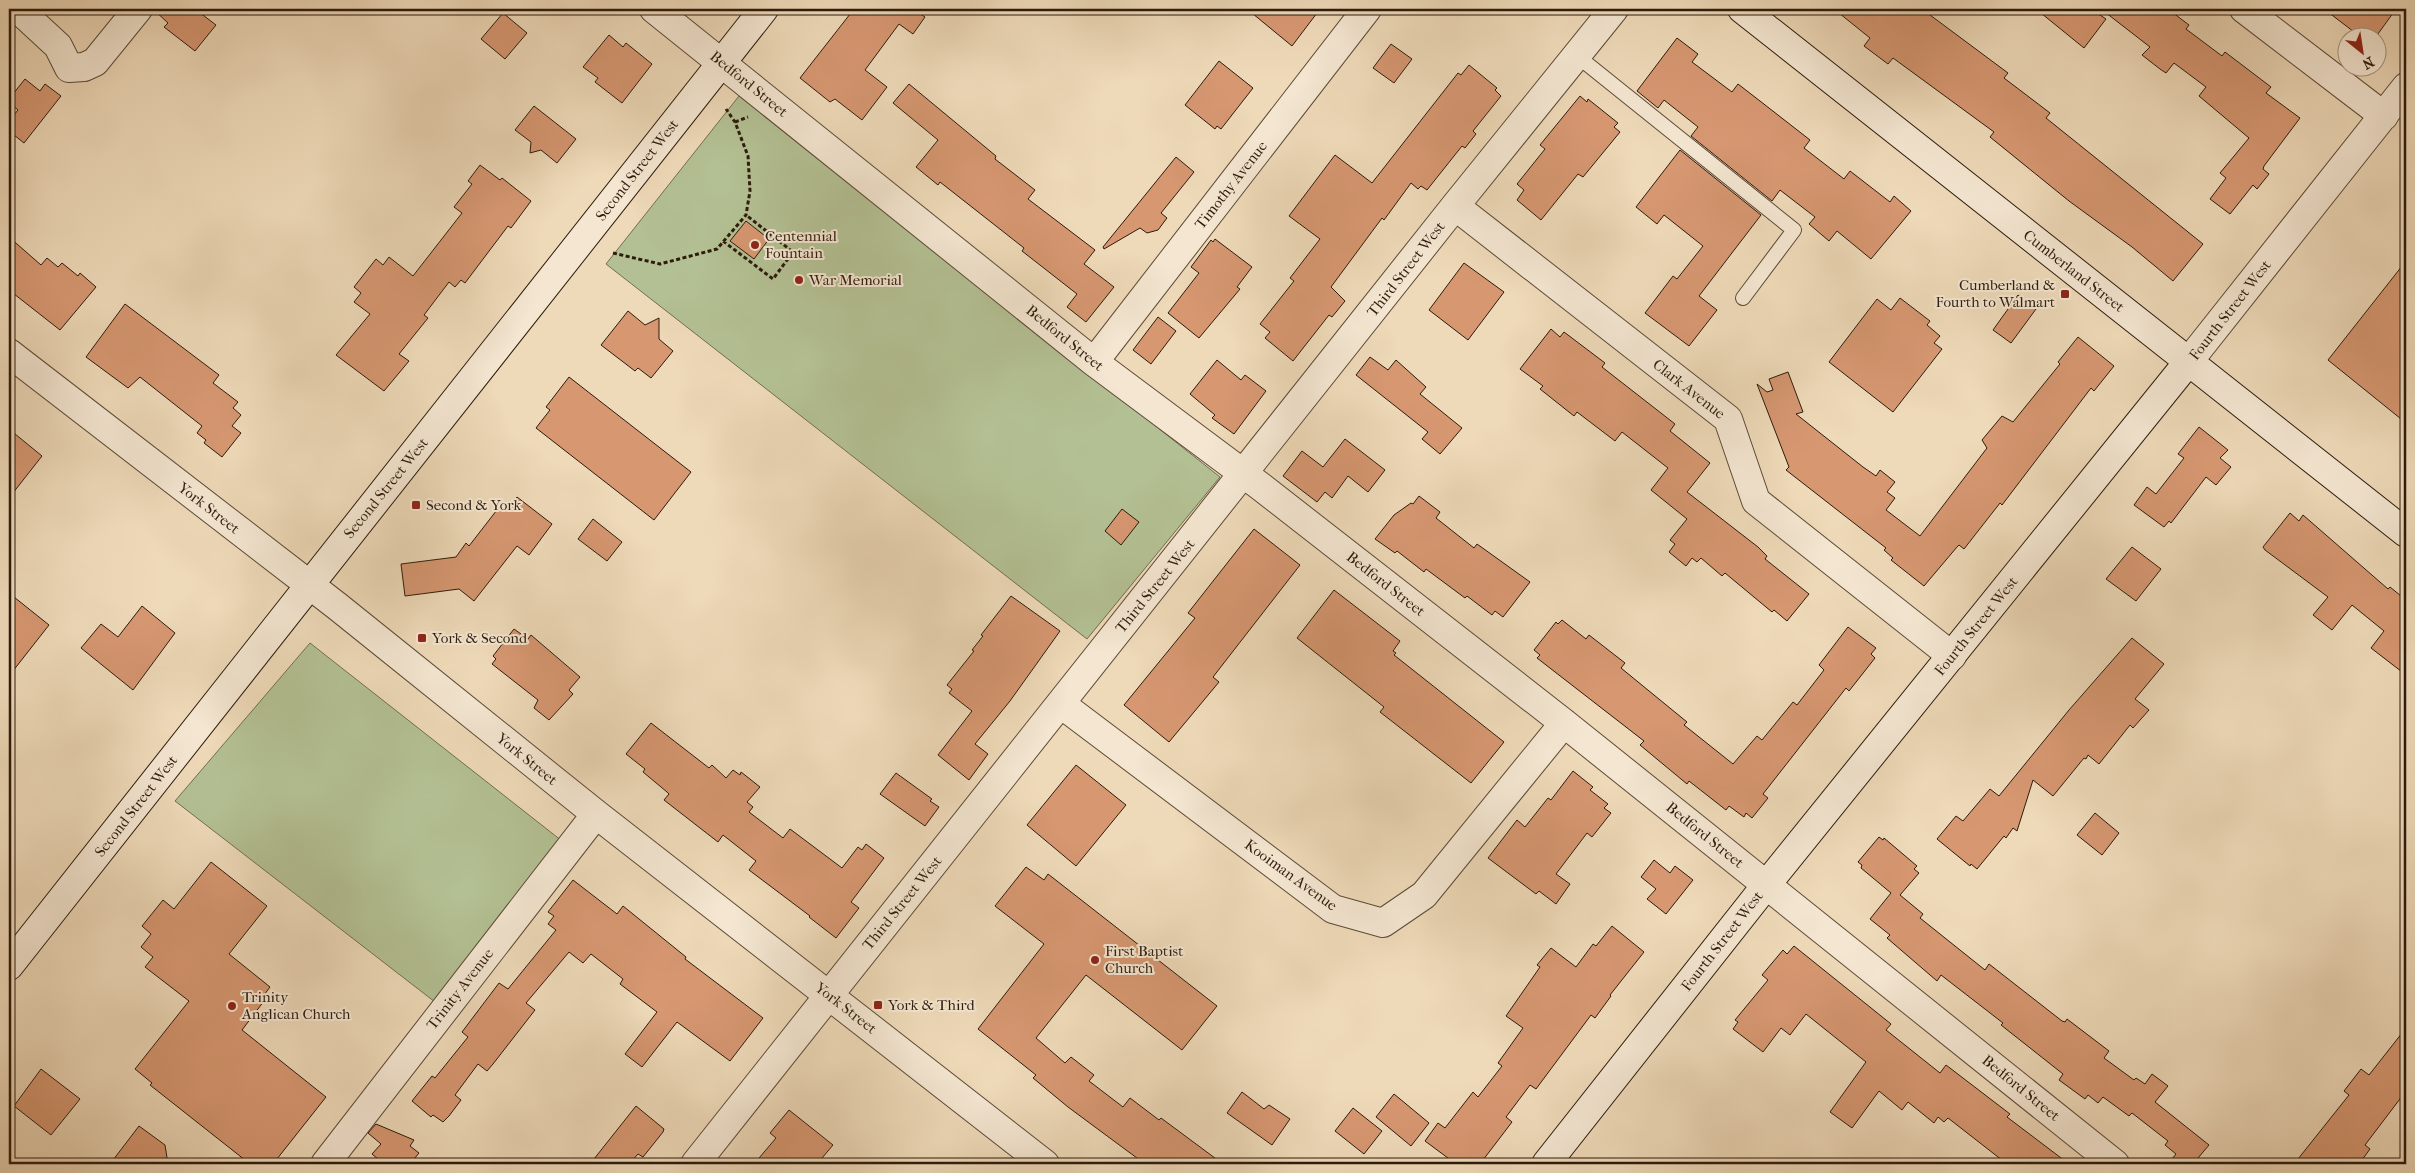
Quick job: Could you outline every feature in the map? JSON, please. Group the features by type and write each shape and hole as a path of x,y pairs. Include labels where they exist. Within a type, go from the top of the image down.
{"street":[{"path":"18,9 58,46 69,68 84,67 95,62 138,9"},
{"name":"Bedford Street","path":"654,9 1094,362 1244,474 1564,723 2115,1164"},
{"name":"Second Street West","path":"9,966 764,9"},
{"name":"Timothy Avenue","path":"1094,362 1367,9"},
{"name":"Third Street West","path":"695,1164 828,994 1614,9"},
{"name":"Cumberland Street","path":"1742,9 2406,533"},
{"path":"2244,9 2384,116"},
{"name":"Fourth Street West","path":"1546,1164 1767,884 2189,361 2406,87"},
{"name":"Clark Avenue","path":"1455,206 1728,419 1756,501 1952,656"},
{"name":"York Street","path":"9,353 336,606 596,814 1045,1164"},
{"name":"Kooiman Avenue","path":"1061,704 1333,909 1383,923 1424,895 1564,723"},
{"name":"Trinity Avenue","path":"324,1164 596,814"}],"lane":[{"path":"1576,55 1794,230 1743,298"}],"path":[{"path":"613,253 660,264 717,249 746,215 750,191 748,156 735,122 726,109"},
{"path":"723,241 772,279 793,252 746,215"}],"green space":[{"path":"739,96 1220,477 1087,639 606,264"},
{"path":"310,643 562,841 435,1002 175,801"}],"building":[{"path":"153,9 195,9 216,25 195,51 164,27 168,23"},
{"path":"854,9 913,9 925,17 913,34 899,24 865,70 887,87 862,120 835,99 830,102 800,78"},
{"path":"1247,9 1320,9 1292,46"},
{"path":"1834,9 1922,9 2008,73 2004,78 2050,113 2046,118 2203,244 2173,281 1990,137 1994,132 1893,58 1888,64 1864,46 1870,38"},
{"path":"2036,9 2091,9 2106,19 2084,48"},
{"path":"2101,9 2168,9 2189,25 2186,29 2222,56 2225,52 2271,87 2266,93 2300,118 2264,166 2263,169 2269,174 2257,189 2253,185 2230,214 2210,199 2226,178 2220,173 2249,138 2199,96 2206,87 2174,63 2166,73 2160,69 2142,55 2150,47"},
{"path":"2324,9 2396,9 2382,28 2349,28"},
{"path":"503,13 527,33 505,59 481,39"},
{"path":"609,35 623,47 626,43 652,64 622,103 595,82 598,78 583,67"},
{"path":"1677,38 1698,54 1692,62 1732,92 1738,84 1810,140 1804,148 1844,179 1850,171 1890,202 1894,196 1911,211 1871,259 1837,231 1829,241 1809,224 1815,217 1780,190 1772,201 1691,136 1698,127 1664,100 1658,108 1637,91"},
{"path":"1391,44 1412,59 1394,83 1373,68"},
{"path":"1219,61 1253,88 1221,129 1217,126 1215,129 1185,105"},
{"path":"1469,65 1497,88 1495,90 1501,96 1473,131 1476,134 1465,148 1462,146 1427,190 1421,186 1418,189 1411,183 1384,220 1382,218 1331,287 1345,301 1332,317 1329,315 1293,361 1265,338 1270,332 1260,324 1294,281 1290,278 1320,239 1289,216 1335,155 1372,183 1458,73 1461,75"},
{"path":"25,79 40,91 45,84 61,96 24,143 9,131 9,121 18,110 9,102 9,99"},
{"path":"909,84 996,156 995,159 1035,190 1028,199 1095,250 1084,264 1114,287 1086,322 1067,307 1077,294 1022,251 1024,248 940,182 938,185 916,167 938,140 893,103"},
{"path":"1580,96 1587,102 1588,99 1618,123 1614,127 1620,132 1583,177 1578,174 1541,220 1517,200 1524,190 1517,184 1545,149 1540,145"},
{"path":"534,106 576,139 557,163 541,150 530,153 531,142 515,130"},
{"path":"1680,150 1761,215 1699,296 1717,310 1689,346 1645,313 1673,276 1677,279 1703,246 1664,215 1657,224 1636,207"},
{"path":"1176,157 1194,172 1161,213 1167,218 1158,230 1147,233 1140,228 1104,249 1103,247"},
{"path":"480,165 500,180 502,178 531,201 511,228 508,226 465,283 461,280 455,287 449,282 424,315 428,318 399,354 409,361 384,391 336,355 370,314 354,302 361,293 354,287 376,259 383,265 389,257 413,276 462,213 454,207 472,184 468,181"},
{"path":"746,221 769,239 754,259 730,241"},
{"path":"9,237 41,265 47,258 58,267 62,263 78,276 80,273 96,287 60,330 9,290"},
{"path":"1215,239 1252,267 1237,287 1240,289 1199,338 1168,313 1199,273 1191,267 1211,240 1213,242"},
{"path":"2406,261 2406,423 2328,360"},
{"path":"1464,263 1504,292 1468,340 1429,310"},
{"path":"2018,295 2036,309 2011,343 1993,330"},
{"path":"1900,298 1930,321 1927,325 1940,336 1934,343 1942,349 1893,412 1829,362 1877,299 1891,310"},
{"path":"125,304 219,375 213,383 238,402 233,408 241,415 232,426 241,433 222,457 204,443 206,440 197,433 202,426 140,377 128,388 86,357"},
{"path":"628,311 645,325 659,318 659,339 673,351 651,378 638,368 635,371 601,345"},
{"path":"1158,317 1176,331 1151,364 1133,350"},
{"path":"1551,329 1560,337 1564,332 1605,363 1602,367 1675,424 1670,431 1710,463 1687,492 1758,547 1767,556 1765,559 1809,594 1787,621 1774,610 1772,612 1725,573 1722,576 1701,558 1697,562 1692,558 1686,566 1669,552 1675,544 1670,540 1687,519 1651,490 1668,468 1622,432 1615,441 1577,412 1574,416 1540,389 1543,386 1520,369"},
{"path":"2078,337 2114,366 2094,391 2091,388 2002,505 2000,503 1964,549 1959,545 1924,586 1891,560 1893,558 1884,550 1886,548 1786,470 1789,467 1757,384 1767,392 1773,390 1769,379 1788,372 1803,412 1796,414 1876,476 1880,470 1895,482 1887,492 1895,498 1886,510 1920,536 1987,448 1982,440 2002,416 2013,422 2060,364 2058,362"},
{"path":"1370,357 1388,370 1396,360 1426,387 1420,394 1462,428 1440,454 1422,439 1428,432 1356,375"},
{"path":"1217,360 1241,380 1245,375 1266,391 1234,434 1212,418 1215,415 1190,394"},
{"path":"569,377 691,472 654,520 536,428 550,410 546,407"},
{"path":"2199,427 2228,450 2220,458 2231,467 2216,485 2206,477 2171,523 2169,521 2164,527 2134,505 2147,487 2156,494 2184,458 2178,454"},
{"path":"9,429 42,456 9,498"},
{"path":"1345,439 1385,470 1368,492 1348,476 1332,498 1325,492 1317,502 1283,476 1302,451 1323,467"},
{"path":"1419,496 1440,512 1436,518 1474,548 1477,544 1530,582 1503,617 1495,611 1492,615 1426,569 1424,572 1397,551 1395,553 1375,539 1394,515 1411,503 1413,504"},
{"path":"517,497 552,524 529,555 517,546 474,601 459,589 405,596 401,564 456,557 466,543 469,546 500,506 505,511"},
{"path":"1122,509 1139,522 1121,545 1105,531"},
{"path":"2290,513 2299,521 2303,515 2388,589 2390,587 2406,600 2406,675 2371,648 2384,631 2352,605 2332,630 2313,615 2328,597 2265,550 2263,547"},
{"path":"593,519 622,542 607,561 578,539"},
{"path":"1254,529 1300,565 1213,677 1219,682 1169,742 1124,705 1195,618 1188,613"},
{"path":"2132,547 2161,569 2136,601 2106,579"},
{"path":"1334,590 1400,641 1393,651 1396,653 1394,655 1504,742 1471,783 1380,712 1384,707 1297,638"},
{"path":"9,593 49,625 9,676"},
{"path":"1011,596 1060,631 1010,701 975,744 988,754 969,780 938,755 972,711 949,693 952,689 947,685 974,651 972,650 983,636 981,635"},
{"path":"142,606 175,633 133,690 81,648 101,624 118,637"},
{"path":"1562,620 1586,639 1589,635 1625,663 1621,668 1687,722 1684,725 1733,764 1757,736 1762,740 1793,702 1797,705 1824,670 1819,665 1848,627 1876,648 1871,654 1875,658 1849,691 1846,688 1763,794 1768,798 1752,818 1746,813 1744,817 1729,806 1726,810 1689,781 1687,784 1640,745 1644,741 1537,658 1540,655 1534,650 1556,622 1558,624"},
{"path":"514,629 528,639 531,635 580,677 569,690 573,694 549,720 534,708 538,700 492,664 496,659 493,656"},
{"path":"2132,638 2164,664 2135,699 2149,710 2133,728 2130,725 2099,764 2088,755 2053,796 2033,780 2017,831 2013,828 2006,838 2004,836 1977,869 1971,864 1970,866 1937,839 1956,816 1963,821 1990,789 1999,796 2069,710"},
{"path":"651,723 709,768 712,765 726,778 733,770 740,775 741,772 760,787 747,802 753,807 749,812 783,838 790,829 842,868 858,847 862,850 866,844 884,858 851,902 859,908 836,938 749,870 756,861 723,835 718,842 664,800 669,794 643,772 645,769 626,754"},
{"path":"1076,765 1126,805 1076,866 1027,825"},
{"path":"1573,771 1593,787 1590,790 1608,804 1604,808 1611,813 1592,837 1587,833 1556,874 1570,884 1556,904 1539,891 1536,894 1488,858 1517,820 1525,827 1548,798 1551,800"},
{"path":"896,773 932,799 930,801 939,807 925,826 880,794"},
{"path":"2095,813 2119,833 2102,855 2077,835"},
{"path":"1879,837 1883,840 1884,838 1917,866 1914,869 1919,873 1900,895 1923,914 1920,918 1985,970 1989,964 2062,1021 2065,1022 2067,1019 2109,1051 2104,1058 2134,1080 2136,1078 2145,1084 2152,1074 2168,1086 2155,1102 2209,1145 2193,1164 2168,1164 2176,1154 2165,1145 2168,1141 2132,1113 2129,1116 2103,1097 2098,1103 2088,1095 2085,1099 2059,1080 2063,1074 2001,1025 2003,1023 1941,975 1937,981 1887,938 1890,935 1870,919 1891,893 1861,868 1862,865 1858,862"},
{"path":"1654,860 1670,873 1675,866 1693,880 1666,914 1647,899 1656,889 1641,877"},
{"name":"Trinity Anglican Church","path":"211,862 267,906 229,954 270,987 261,999 264,1001 242,1030 326,1097 273,1164 250,1164 150,1085 152,1083 135,1069 189,1001 145,967 153,957 141,947 151,934 142,926 163,900 174,909"},
{"name":"First Baptist Church","path":"1026,867 1044,880 1048,874 1217,1006 1182,1050 1086,975 1036,1038 1065,1063 1071,1057 1094,1075 1089,1081 1123,1107 1130,1098 1159,1120 1161,1118 1223,1164 1145,1164 1068,1107 1033,1078 1036,1075 978,1029 1044,944 995,906"},
{"path":"573,880 617,914 623,906 686,957 685,959 763,1018 730,1061 677,1022 642,1067 625,1054 657,1012 620,984 623,979 591,954 583,963 569,952 526,1003 535,1010 493,1064 487,1071 478,1064 455,1095 461,1100 443,1122 433,1115 431,1117 412,1101 432,1076 435,1078 468,1037 462,1032 499,983 508,989 556,930 548,924 554,916 548,912"},
{"path":"1612,926 1644,952 1610,995 1595,1018 1591,1015 1536,1089 1530,1085 1506,1117 1512,1122 1480,1164 1456,1164 1425,1141 1438,1123 1445,1128 1473,1092 1478,1097 1502,1066 1498,1063 1523,1028 1506,1016 1540,967 1537,965 1551,948 1576,967 1593,944 1596,946"},
{"path":"1794,946 1891,1024 1886,1030 1940,1073 1946,1065 2010,1114 2007,1117 2069,1164 2007,1164 1948,1118 1944,1122 1938,1117 1934,1123 1908,1102 1902,1110 1879,1091 1852,1128 1830,1112 1866,1062 1806,1014 1790,1035 1781,1028 1763,1052 1733,1029 1738,1022 1735,1020 1768,980 1762,975 1783,950 1787,954"},
{"path":"2406,1028 2406,1091 2365,1145 2370,1149 2359,1164 2294,1164 2349,1095 2344,1091 2361,1069 2369,1075"},
{"path":"41,1069 80,1099 51,1135 14,1106"},
{"path":"1242,1092 1264,1109 1269,1105 1290,1119 1272,1145 1227,1113"},
{"path":"1394,1094 1429,1123 1411,1146 1376,1117"},
{"path":"636,1106 664,1129 663,1132 643,1157 638,1154 629,1164 590,1164"},
{"path":"1353,1108 1382,1131 1364,1154 1335,1131"},
{"path":"789,1110 833,1145 817,1164 754,1164 776,1138 770,1133"},
{"path":"376,1124 414,1140 410,1146 419,1153 410,1164 384,1164 372,1154 381,1144 368,1133"},
{"path":"139,1126 165,1145 168,1164 110,1164"}],"place":[{"name":"Centennial Fountain","path":"755,245"},
{"name":"War Memorial","path":"799,280"},
{"name":"Cumberland & Fourth to Walmart","path":"2065,294"},
{"name":"Second & York","path":"416,505"},
{"name":"York & Second","path":"422,638"},
{"name":"First Baptist Church","path":"1095,960"},
{"name":"York & Third","path":"878,1005"},
{"name":"Trinity Anglican Church","path":"232,1006"}]}
